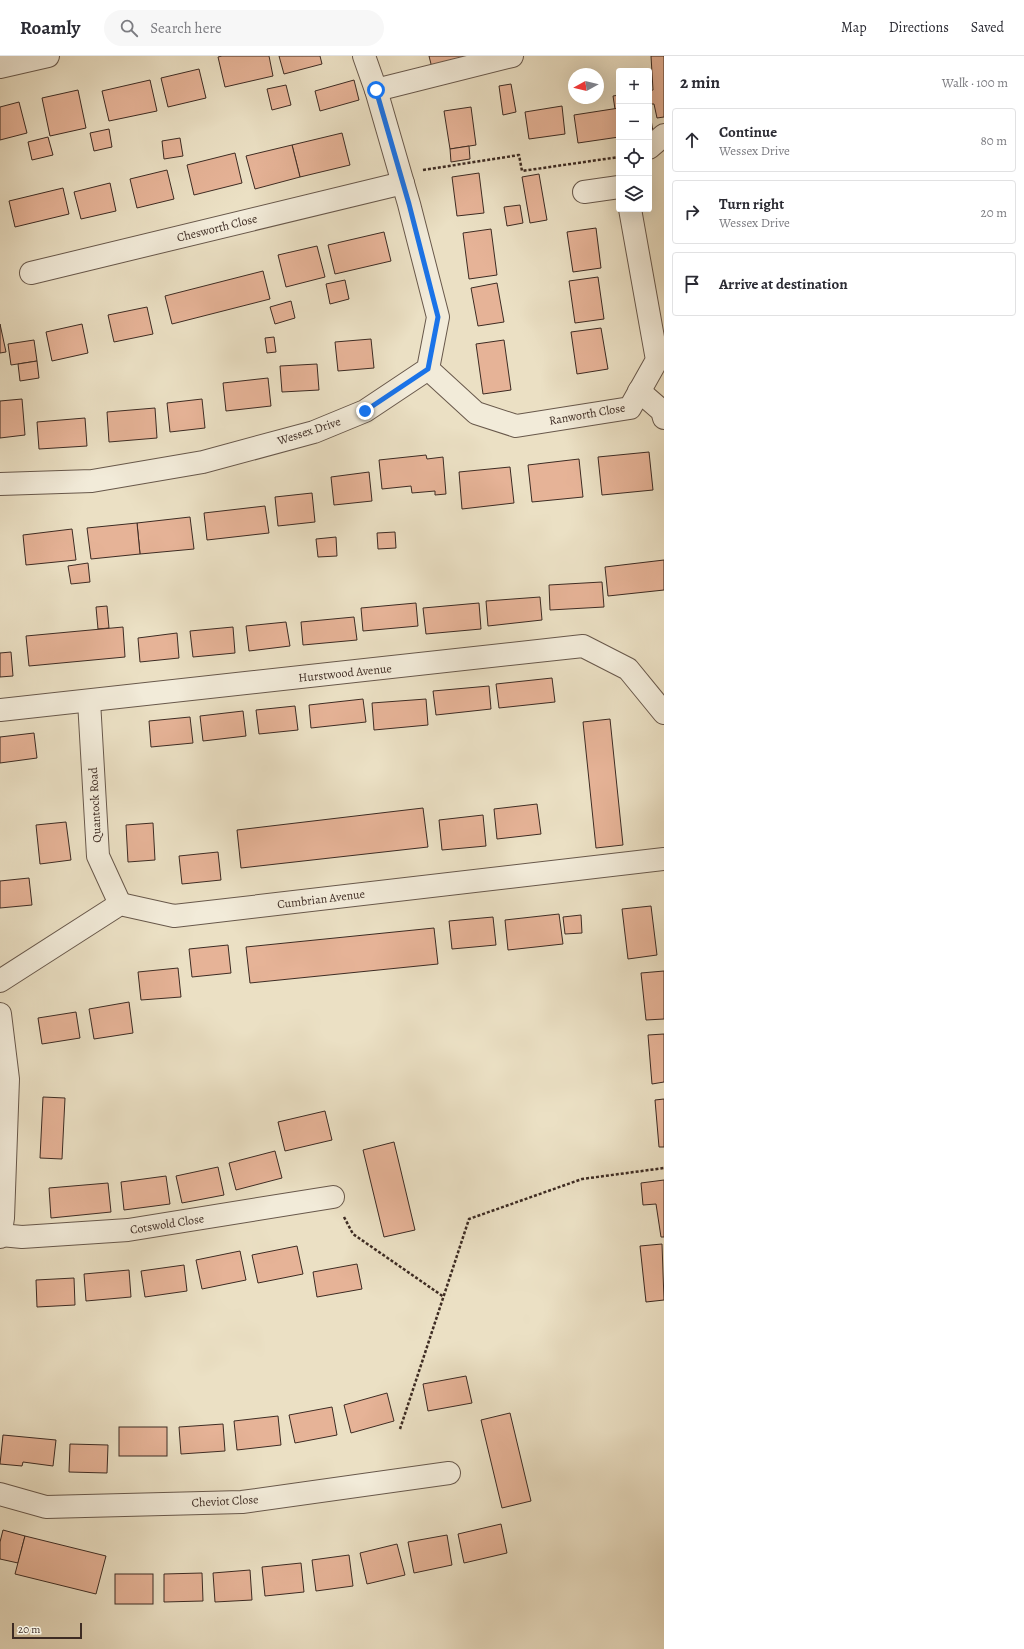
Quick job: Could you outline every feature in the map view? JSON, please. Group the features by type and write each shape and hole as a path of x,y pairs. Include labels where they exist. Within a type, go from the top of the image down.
{"street":[{"path":"0,67 48,56"},
{"path":"364,56 376,90 402,178 438,317 428,369"},
{"path":"376,90 512,56"},
{"path":"652,146 664,136"},
{"name":"Chesworth Close","path":"31,273 402,178"},
{"path":"584,192 616,187"},
{"name":"Ranworth Close","path":"428,369 476,413 516,426 630,408 656,360 631,212"},
{"name":"Wessex Drive","path":"0,484 92,481 218,458 314,432 358,414 428,369"},
{"path":"639,391 662,411 664,418"},
{"name":"Hurstwood Avenue","path":"0,710 583,646 628,670 664,713"},
{"name":"Quantock Road","path":"89,701 98,856 120,904"},
{"name":"Cumbrian Avenue","path":"120,904 174,916 664,859"},
{"path":"0,981 120,904"},
{"path":"0,1014 8,1079 3,1218 0,1236"},
{"name":"Cotswold Close","path":"0,1236 22,1237 128,1230 333,1197"},
{"name":"Cheviot Close","path":"0,1494 46,1507 242,1502 449,1473"}],"path":[{"path":"402,178 519,155 522,171 616,157"},
{"path":"400,1430 469,1219 582,1179 664,1168"},
{"path":"333,1197 354,1234 444,1297"}],"building":[{"path":"269,56 273,76 225,87 218,57"},
{"path":"279,56 320,56 322,64 284,74"},
{"path":"429,56 467,56 468,60 432,68"},
{"path":"651,56 664,56 664,117 657,118 654,104 652,104"},
{"path":"199,69 206,98 168,107 161,78"},
{"path":"150,80 157,111 109,121 102,91"},
{"path":"354,80 359,100 320,111 315,91"},
{"path":"511,84 516,112 503,115 499,86"},
{"path":"286,85 291,105 272,110 267,89"},
{"path":"78,90 86,128 50,136 42,98"},
{"path":"613,96 616,96 615,109"},
{"path":"19,102 27,133 0,140 0,107"},
{"path":"562,106 565,134 529,139 525,112"},
{"path":"471,107 476,145 450,149 444,111"},
{"path":"616,108 616,137 578,143 574,115"},
{"path":"109,129 112,147 94,151 90,133"},
{"path":"342,133 350,165 300,177 292,145"},
{"path":"48,137 53,155 32,160 28,142"},
{"path":"180,138 183,156 164,159 162,141"},
{"path":"292,145 300,177 255,189 246,156"},
{"path":"469,146 470,159 451,162 450,149"},
{"path":"235,153 242,183 194,195 187,165"},
{"path":"167,170 174,199 137,208 130,179"},
{"path":"479,173 484,213 457,216 452,177"},
{"path":"539,174 547,220 530,223 522,177"},
{"path":"110,183 116,211 81,219 74,192"},
{"path":"63,188 69,214 15,227 9,201"},
{"path":"520,205 523,223 507,226 504,207"},
{"path":"596,228 601,268 573,272 567,232"},
{"path":"491,229 497,275 469,279 463,233"},
{"path":"384,232 391,261 335,274 328,245"},
{"path":"317,246 325,277 286,287 278,255"},
{"path":"263,271 270,299 172,324 165,296"},
{"path":"598,277 604,319 575,323 569,281"},
{"path":"345,280 349,299 330,304 326,284"},
{"path":"497,283 504,322 478,326 471,288"},
{"path":"291,301 295,318 275,324 270,307"},
{"path":"147,307 153,334 114,342 108,315"},
{"path":"0,324 6,352 0,353"},
{"path":"82,324 88,353 52,361 46,332"},
{"path":"601,328 608,369 577,374 571,332"},
{"path":"274,337 276,352 267,353 265,338"},
{"path":"371,339 374,368 338,371 335,342"},
{"path":"34,340 37,361 11,365 8,344"},
{"path":"504,340 511,390 483,394 476,344"},
{"path":"37,361 39,378 20,381 18,364"},
{"path":"317,364 319,390 282,392 280,366"},
{"path":"268,378 271,406 226,411 223,383"},
{"path":"22,399 25,435 0,438 0,401"},
{"path":"202,399 205,428 170,432 167,403"},
{"path":"155,408 157,438 109,442 107,412"},
{"path":"85,418 87,446 39,449 37,422"},
{"path":"649,452 653,490 602,495 598,457"},
{"path":"426,455 427,459 443,457 446,494 435,495 435,491 412,493 411,486 382,489 379,460"},
{"path":"579,459 583,497 532,502 528,465"},
{"path":"510,467 514,503 462,509 459,472"},
{"path":"369,472 372,501 334,505 331,477"},
{"path":"312,493 315,522 278,526 275,497"},
{"path":"265,506 269,533 207,540 204,513"},
{"path":"190,517 194,549 140,554 137,523"},
{"path":"137,523 140,554 91,559 87,528"},
{"path":"72,529 76,560 26,565 23,535"},
{"path":"395,532 396,548 378,549 377,533"},
{"path":"336,537 337,556 318,557 316,539"},
{"path":"664,560 664,590 608,596 605,567"},
{"path":"88,563 90,582 71,584 68,566"},
{"path":"602,582 604,607 550,610 549,585"},
{"path":"540,597 542,620 488,626 486,601"},
{"path":"416,603 418,626 363,631 361,608"},
{"path":"479,603 481,629 426,634 423,608"},
{"path":"107,606 109,628 98,629 96,607"},
{"path":"354,617 357,640 303,645 301,622"},
{"path":"286,622 290,646 249,651 246,626"},
{"path":"123,627 125,657 29,666 26,636"},
{"path":"233,627 235,653 193,657 190,631"},
{"path":"177,633 179,658 140,662 138,638"},
{"path":"11,652 13,676 0,677 0,653"},
{"path":"552,678 555,702 499,708 496,684"},
{"path":"489,686 491,709 436,715 433,691"},
{"path":"363,699 366,722 311,728 309,705"},
{"path":"426,699 428,725 374,730 372,703"},
{"path":"295,706 298,730 259,734 256,710"},
{"path":"243,711 246,736 203,741 200,716"},
{"path":"190,717 193,743 151,747 149,721"},
{"path":"610,719 623,845 596,848 583,722"},
{"path":"34,733 37,758 0,763 0,737"},
{"path":"537,804 541,834 497,839 494,809"},
{"path":"423,808 428,847 241,868 237,830"},
{"path":"483,815 486,846 442,850 439,820"},
{"path":"66,822 71,860 40,864 36,825"},
{"path":"153,823 155,860 128,862 126,825"},
{"path":"218,852 221,880 182,884 179,856"},
{"path":"29,878 32,905 0,908 0,881"},
{"path":"651,906 657,955 628,959 622,909"},
{"path":"559,914 563,944 508,950 505,920"},
{"path":"581,915 582,933 565,934 563,917"},
{"path":"493,917 496,945 452,949 449,921"},
{"path":"434,928 438,964 250,983 246,947"},
{"path":"228,945 231,973 192,977 189,949"},
{"path":"178,968 181,997 141,1000 138,972"},
{"path":"664,971 664,1019 646,1020 641,973"},
{"path":"129,1002 133,1033 94,1039 89,1009"},
{"path":"76,1012 80,1038 42,1044 38,1018"},
{"path":"664,1034 664,1082 652,1084 648,1035"},
{"path":"43,1097 65,1098 62,1159 40,1158"},
{"path":"664,1099 664,1147 659,1147 655,1100"},
{"path":"325,1111 332,1140 285,1151 278,1122"},
{"path":"394,1142 415,1230 384,1237 363,1150"},
{"path":"275,1151 282,1178 236,1190 229,1163"},
{"path":"218,1167 224,1195 182,1203 176,1176"},
{"path":"166,1176 170,1204 124,1210 121,1182"},
{"path":"664,1180 664,1237 661,1237 656,1204 643,1205 641,1183"},
{"path":"108,1183 111,1212 51,1218 49,1188"},
{"path":"662,1244 664,1300 646,1302 640,1246"},
{"path":"297,1246 303,1274 258,1283 252,1255"},
{"path":"240,1251 246,1280 202,1289 196,1260"},
{"path":"357,1264 362,1289 317,1297 313,1272"},
{"path":"184,1265 187,1291 145,1297 141,1271"},
{"path":"129,1270 131,1297 86,1301 84,1274"},
{"path":"74,1278 75,1305 37,1307 36,1280"},
{"path":"466,1376 472,1403 428,1411 423,1384"},
{"path":"387,1393 394,1421 351,1433 344,1405"},
{"path":"332,1407 337,1435 295,1443 289,1415"},
{"path":"510,1413 531,1501 502,1508 481,1420"},
{"path":"278,1416 281,1445 237,1450 234,1421"},
{"path":"223,1424 225,1451 181,1454 179,1427"},
{"path":"119,1427 167,1427 167,1456 119,1456"},
{"path":"3,1435 56,1440 53,1466 23,1462 22,1466 0,1464"},
{"path":"70,1444 108,1445 107,1473 69,1472"},
{"path":"501,1524 507,1553 464,1563 458,1534"},
{"path":"3,1530 25,1536 18,1563 0,1559 0,1542"},
{"path":"447,1535 452,1565 414,1573 408,1542"},
{"path":"25,1536 106,1556 96,1594 15,1574"},
{"path":"397,1544 405,1575 367,1584 360,1553"},
{"path":"349,1555 353,1586 316,1591 312,1560"},
{"path":"301,1563 304,1592 265,1596 262,1567"},
{"path":"250,1570 252,1600 215,1602 213,1573"},
{"path":"202,1573 203,1601 164,1602 164,1574"},
{"path":"115,1574 153,1574 153,1604 115,1604"}],"route":[{"path":"365,411 428,369 438,317 409,204 376,90"}]}
